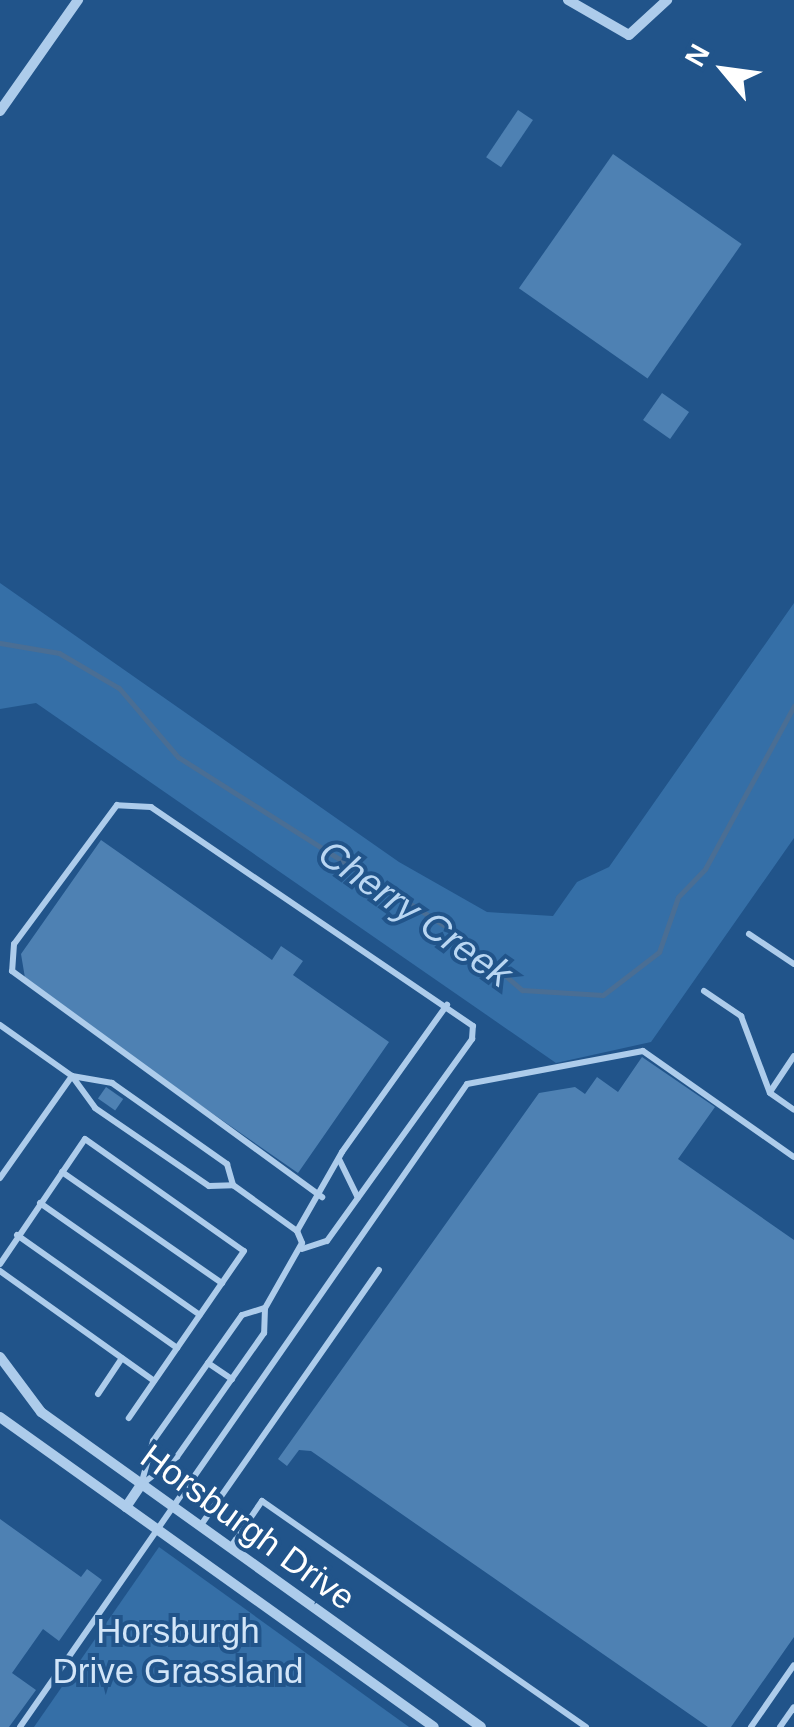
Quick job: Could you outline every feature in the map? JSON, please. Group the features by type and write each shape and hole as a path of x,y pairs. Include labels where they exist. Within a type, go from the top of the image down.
{"street":[{"path":"0,111 78,0"},
{"path":"568,0 629,35 667,0"},
{"name":"Horsburgh Drive","path":"0,1356 37,1409 480,1727"},
{"name":"Horsburgh Drive","path":"0,1417 434,1727"},
{"path":"126,1507 141,1484"}],"lane":[{"path":"141,1484 177,1457 264,1333 265,1308 302,1249 327,1241 472,1039 470,1020 151,807 127,802 109,812 14,944 10,963 19,982 322,1197"},
{"path":"749,934 792,959"},
{"path":"704,991 741,1016 770,1093 794,1110"},
{"path":"298,1231 322,1197 338,1158 447,1005"},
{"path":"0,1025 72,1076 96,1108 209,1186 233,1185 298,1231 302,1249"},
{"path":"20,1727 169,1504 467,1084 642,1051 794,1158"},
{"path":"770,1093 794,1056"},
{"path":"0,1178 72,1076"},
{"path":"72,1076 112,1083 227,1164 233,1185"},
{"path":"129,1418 244,1251 85,1139 17,1235 0,1268 154,1381"},
{"path":"338,1158 358,1198"},
{"path":"62,1172 222,1283"},
{"path":"40,1203 200,1315"},
{"path":"17,1235 177,1348"},
{"path":"200,1526 379,1270"},
{"path":"141,1484 152,1441 242,1315 265,1308"},
{"path":"98,1394 122,1358"},
{"path":"208,1363 232,1379"},
{"path":"230,1548 262,1501 586,1727"},
{"path":"751,1727 794,1665"},
{"path":"780,1727 794,1707"}],"green space":[{"path":"0,583 399,862 487,912 553,916 577,882 609,867 794,603 794,838 651,1042 556,1063 36,703 0,709"},
{"name":"Horsburgh Drive Grassland","path":"159,1547 409,1727 34,1727"}],"building":[{"path":"518,110 533,120 501,167 486,157"},
{"path":"613,154 742,244 648,378 519,288"},
{"path":"662,393 689,412 670,439 643,420"},
{"path":"101,840 272,960 281,946 303,961 293,975 389,1042 298,1173 26,984 21,954"},
{"path":"642,1057 715,1107 678,1159 794,1240 794,1637 731,1727 708,1727 311,1451 299,1450 287,1466 278,1459 539,1093 575,1087 585,1094 597,1077 618,1092"},
{"path":"106,1087 123,1099 115,1111 98,1098"},
{"path":"0,1519 81,1577 87,1569 102,1580 59,1641 43,1629 12,1673 36,1690 9,1727 0,1727"}],"waterway":[{"name":"Cherry Creek","path":"0,643 59,653 119,688 178,757 455,932 522,990 603,995 659,952 678,897 705,869 794,706"}]}
